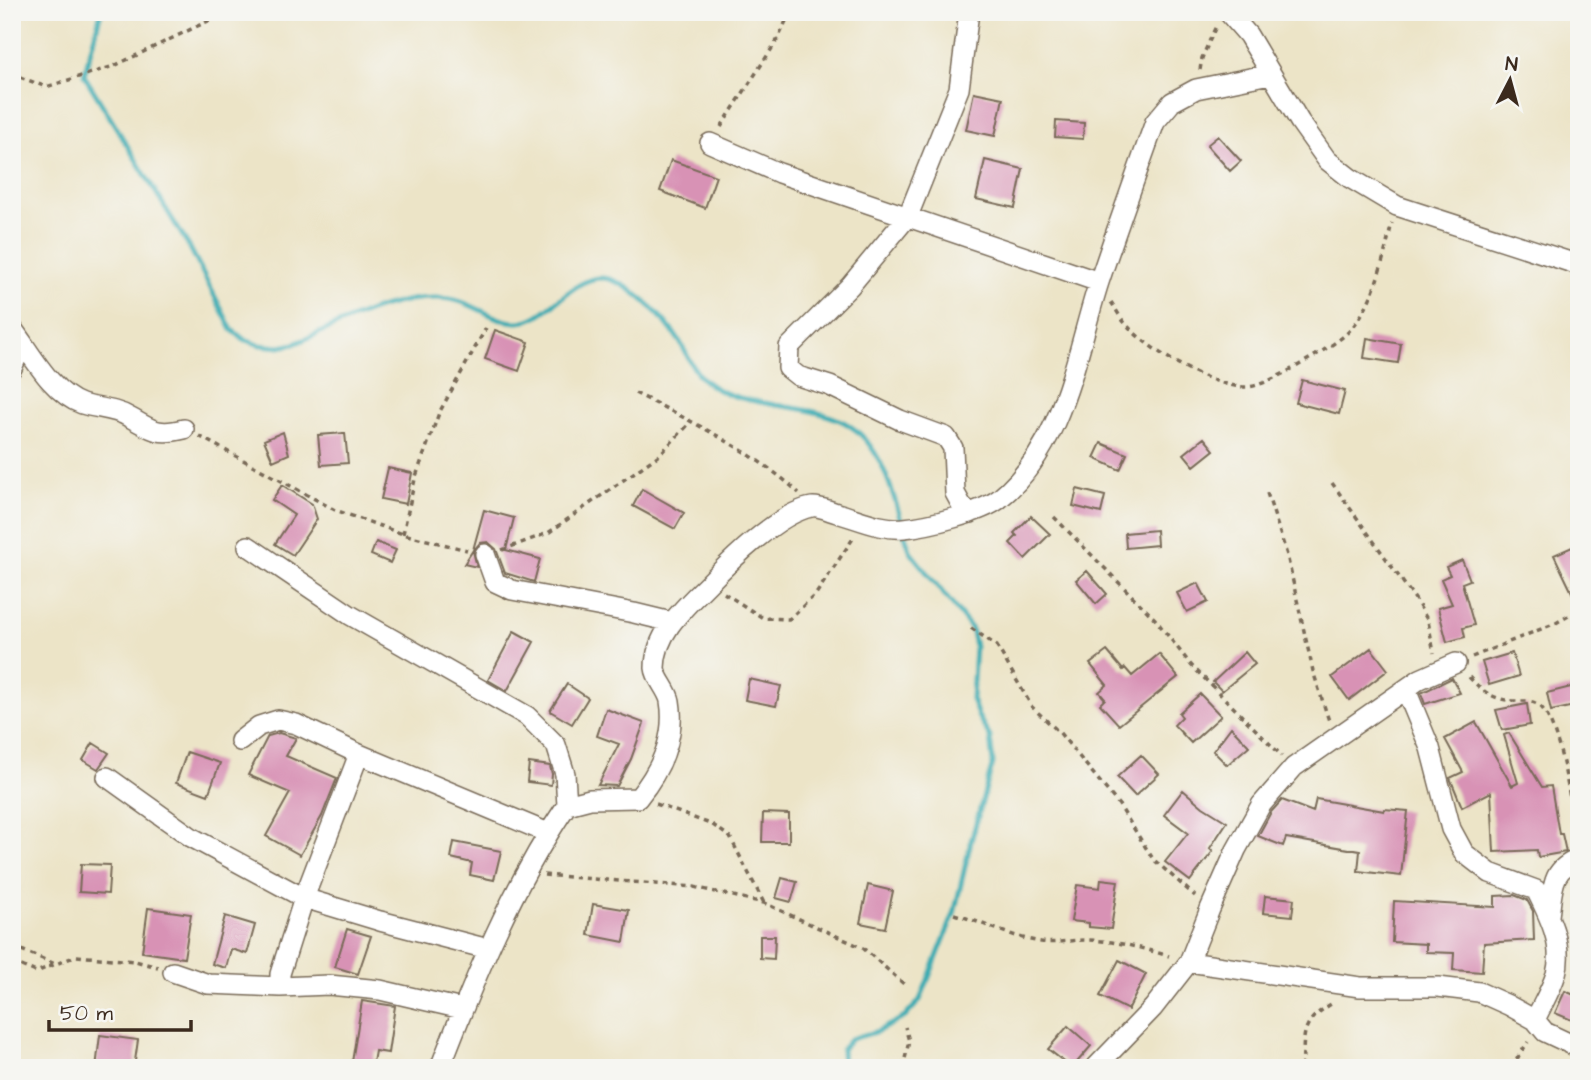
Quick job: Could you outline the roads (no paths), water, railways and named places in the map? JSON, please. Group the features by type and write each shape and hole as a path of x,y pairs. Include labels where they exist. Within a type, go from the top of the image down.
{"street":[{"path":"969,12 959,89 908,216 850,286 789,346 788,368 797,376 830,386 900,420 946,437 953,448 955,493 962,506 971,513"},
{"path":"1224,17 1248,35 1300,122 1327,160 1350,178 1397,206 1579,265"},
{"path":"567,805 590,799 638,798 652,781 671,736 670,699 655,670 659,645 671,622 708,583 776,522 813,506 865,520 880,527 903,528 971,513 997,500 1020,478 1045,442 1062,406 1099,282 1155,122 1172,102 1196,89 1270,74"},
{"path":"710,143 779,173 1099,282"},
{"path":"12,368 18,336"},
{"path":"18,336 64,394 82,404 129,417 151,430 174,432 184,429"},
{"path":"248,546 350,615 527,716 556,746 565,774 567,805 548,833 488,949 440,1068"},
{"path":"485,554 495,582 512,590 634,612 671,622"},
{"path":"1095,1068 1153,1008 1189,962 1236,850 1261,806 1294,767 1406,690 1456,663"},
{"path":"1406,690 1430,748 1451,829 1464,853 1490,873 1536,890 1549,916 1559,951 1556,974 1540,1026"},
{"path":"240,741 260,726 278,720 296,724 359,754 548,833"},
{"path":"280,987 280,974 304,898 359,754"},
{"path":"107,777 191,837 304,898 488,949"},
{"path":"1549,916 1555,877 1578,853"},
{"path":"1189,962 1360,988 1438,987 1479,992 1508,1005 1579,1048"},
{"path":"173,971 208,984 280,987 329,985 380,990 462,1009"}],"waterway":[{"path":"101,12 84,75 190,248 232,330 245,340 280,347 294,344 369,311 409,300 429,298 459,301 506,321 525,321 535,317 586,281 609,279 639,296 658,314 680,342 697,373 712,386 744,399 821,413 837,419 863,437 881,463 902,524"},
{"path":"843,1068 842,1049 851,1039 878,1031 905,1017 920,1000 954,914 993,763 990,737 972,699 975,646 971,628 911,553 904,533"}]}
